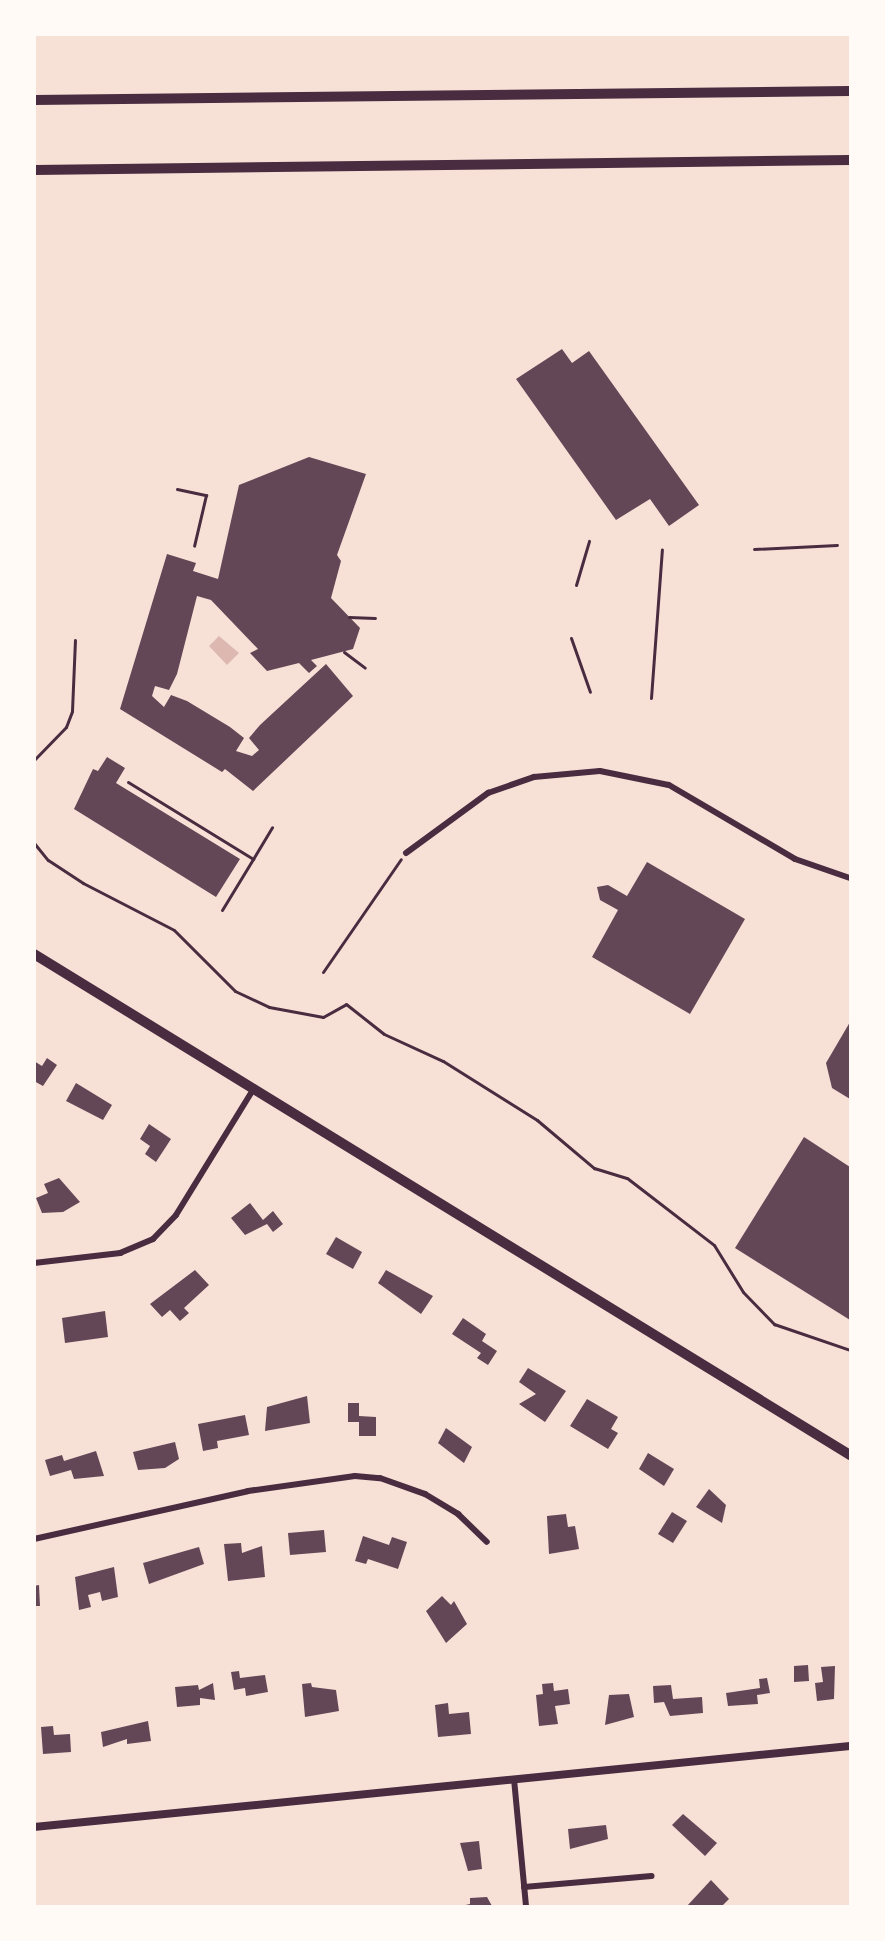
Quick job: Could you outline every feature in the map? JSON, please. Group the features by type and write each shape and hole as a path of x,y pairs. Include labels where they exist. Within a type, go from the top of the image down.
{"highway":[{"path":"34,100 850,91"},
{"path":"34,170 850,160"},
{"path":"34,954 850,1455"}],"main road":[{"path":"34,1827 850,1746"}],"street":[{"path":"406,853 488,793 534,777 600,771 669,785 795,859 850,878"},
{"path":"34,1263 120,1253 153,1239 176,1215 253,1090"},
{"path":"34,1539 248,1491 355,1476 402,1484 424,1494 458,1514 487,1542"},
{"path":"514,1779 526,1906"},
{"path":"524,1887 652,1876"}],"lane":[{"path":"177,489 206,495 194,546"},
{"path":"576,585 589,541"},
{"path":"754,549 837,545"},
{"path":"651,698 662,549"},
{"path":"349,617 375,618"},
{"path":"571,638 590,692"},
{"path":"344,652 364,668"},
{"path":"128,782 253,859"},
{"path":"222,910 272,827"}],"path":[{"path":"34,760 66,727 72,711 75,640"},
{"path":"34,843 48,860 83,883 174,930 235,991 269,1007 323,1017 346,1004 384,1034 443,1061 537,1120 594,1167 627,1178 714,1245 742,1292 774,1324 850,1350"},
{"path":"323,972 406,853"}],"shaded area":[{"path":"219,636 239,653 227,665 209,646"}],"building":[{"path":"562,349 572,363 589,351 699,505 669,526 650,499 616,520 516,379"},
{"path":"309,457 366,474 337,555 341,561 331,598 360,628 353,649 311,660 317,666 309,673 299,663 267,671 250,653 258,649 211,600 197,596 177,674 169,690 155,686 152,696 164,707 171,695 187,701 244,738 236,751 252,756 259,750 249,738 326,664 353,696 253,791 225,769 222,772 120,709 167,554 196,563 193,571 218,579 239,485"},
{"path":"107,757 125,768 116,783 240,859 216,897 74,809 93,769 98,771"},
{"path":"647,862 745,919 690,1014 592,957 618,910 600,900 597,887 608,885 627,896"},
{"path":"850,1022 850,1099 832,1088 826,1063"},
{"path":"47,1058 57,1065 43,1086 34,1081 34,1061 42,1066"},
{"path":"76,1083 112,1105 103,1120 66,1101"},
{"path":"149,1124 171,1139 156,1162 145,1154 150,1146 140,1139"},
{"path":"804,1137 850,1167 850,1320 735,1248"},
{"path":"59,1178 80,1202 63,1212 42,1213 36,1198 48,1193 44,1184"},
{"path":"250,1203 263,1220 273,1211 283,1224 273,1232 267,1224 245,1235 231,1218"},
{"path":"336,1237 362,1252 353,1269 326,1254"},
{"path":"195,1270 209,1285 184,1308 189,1313 180,1321 170,1310 162,1317 150,1304"},
{"path":"386,1270 433,1296 421,1314 378,1283"},
{"path":"105,1311 108,1337 65,1343 62,1318"},
{"path":"463,1318 486,1334 482,1341 497,1351 488,1365 477,1358 481,1353 452,1334"},
{"path":"528,1368 566,1391 545,1422 519,1404 536,1394 519,1382"},
{"path":"307,1396 310,1423 265,1431 267,1407"},
{"path":"587,1399 618,1417 611,1429 618,1433 608,1449 570,1426"},
{"path":"348,1403 359,1403 359,1416 376,1417 376,1436 359,1436 359,1422 348,1422"},
{"path":"245,1415 249,1435 217,1441 218,1448 203,1451 198,1424"},
{"path":"446,1428 472,1447 464,1463 438,1443"},
{"path":"175,1442 179,1459 165,1468 138,1470 133,1452"},
{"path":"96,1451 104,1476 74,1479 71,1470 50,1476 45,1460 62,1455 64,1461"},
{"path":"648,1453 674,1469 664,1486 639,1469"},
{"path":"709,1489 726,1505 722,1523 696,1507"},
{"path":"672,1512 687,1521 673,1543 658,1534"},
{"path":"566,1514 568,1527 575,1526 579,1549 549,1554 547,1516"},
{"path":"324,1530 326,1552 290,1555 288,1533"},
{"path":"363,1536 389,1545 392,1537 407,1542 398,1569 368,1559 366,1564 355,1561"},
{"path":"241,1543 242,1553 262,1546 265,1577 228,1581 224,1544"},
{"path":"199,1547 204,1564 149,1584 143,1563"},
{"path":"114,1567 118,1597 102,1601 100,1592 88,1595 91,1607 79,1610 75,1577"},
{"path":"39,1585 40,1606 34,1606 34,1586"},
{"path":"442,1596 451,1605 454,1601 467,1624 446,1643 426,1611"},
{"path":"808,1665 809,1681 794,1682 794,1666"},
{"path":"835,1666 834,1699 817,1701 815,1683 823,1682 821,1667"},
{"path":"239,1671 240,1678 265,1675 268,1692 246,1696 245,1688 234,1690 231,1672"},
{"path":"767,1678 770,1693 757,1695 758,1704 728,1706 726,1693 760,1688 759,1679"},
{"path":"213,1683 215,1700 200,1698 200,1705 177,1707 175,1687 198,1685 199,1690"},
{"path":"311,1683 312,1687 336,1690 339,1711 305,1717 302,1684"},
{"path":"553,1683 554,1691 568,1689 570,1704 555,1706 558,1724 539,1726 536,1695 543,1694 542,1684"},
{"path":"671,1685 673,1699 702,1697 703,1713 670,1716 664,1702 654,1703 653,1686"},
{"path":"629,1694 634,1717 605,1725 609,1695"},
{"path":"448,1703 449,1714 469,1712 471,1734 438,1737 435,1705"},
{"path":"148,1721 151,1741 127,1744 127,1739 103,1747 101,1732"},
{"path":"53,1726 54,1735 70,1734 71,1752 43,1754 41,1727"},
{"path":"683,1814 717,1843 705,1856 672,1825"},
{"path":"606,1825 608,1839 570,1849 568,1829"},
{"path":"479,1841 482,1869 468,1871 460,1843"},
{"path":"711,1880 729,1899 722,1906 687,1906"},
{"path":"487,1897 492,1906 461,1906 470,1904 470,1898"}]}
